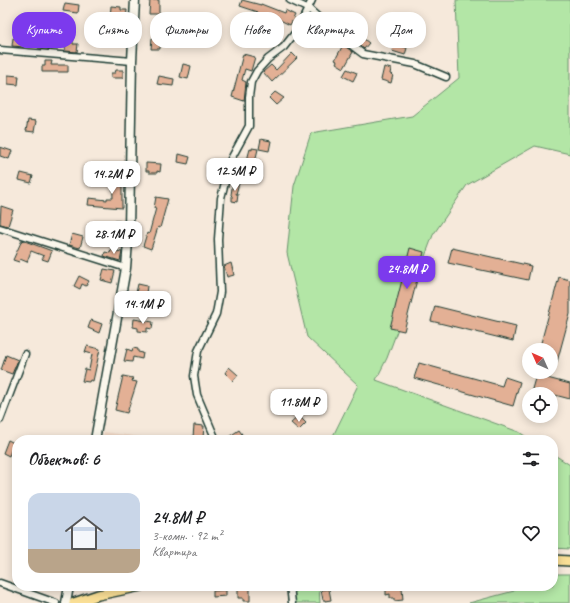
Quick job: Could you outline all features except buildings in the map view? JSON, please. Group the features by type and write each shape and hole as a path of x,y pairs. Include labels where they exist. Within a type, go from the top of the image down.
{"main road":[{"path":"558,560 570,561"},
{"path":"74,603 98,595 117,591"}],"street":[{"path":"96,435 126,268 129,229 132,61 135,0"},
{"path":"290,0 309,9 363,54 415,64 446,77"},
{"path":"214,435 197,395 194,376 198,351 216,314 220,292 218,240 221,198 231,159 249,126 251,82 257,71 268,58 284,47 298,29 309,9 312,0"},
{"path":"0,50 132,61"},
{"path":"0,228 126,268"},
{"path":"0,420 25,354"},
{"path":"0,583 12,587"},
{"path":"22,591 56,603"},
{"path":"66,603 68,591"},
{"path":"291,591 292,603"}],"shaded area":[{"path":"104,432 126,435 103,435"}],"green space":[{"path":"456,0 570,0 570,154 535,146 467,185 433,235 387,358 376,380 519,432 524,435 333,435 358,385 307,337 287,253 294,186 311,133 412,116 459,78"},
{"path":"558,457 570,465 570,549 558,548"},
{"path":"558,574 570,574 570,603 469,603 514,591 558,591"},
{"path":"319,591 320,603 296,603 292,592"}]}
